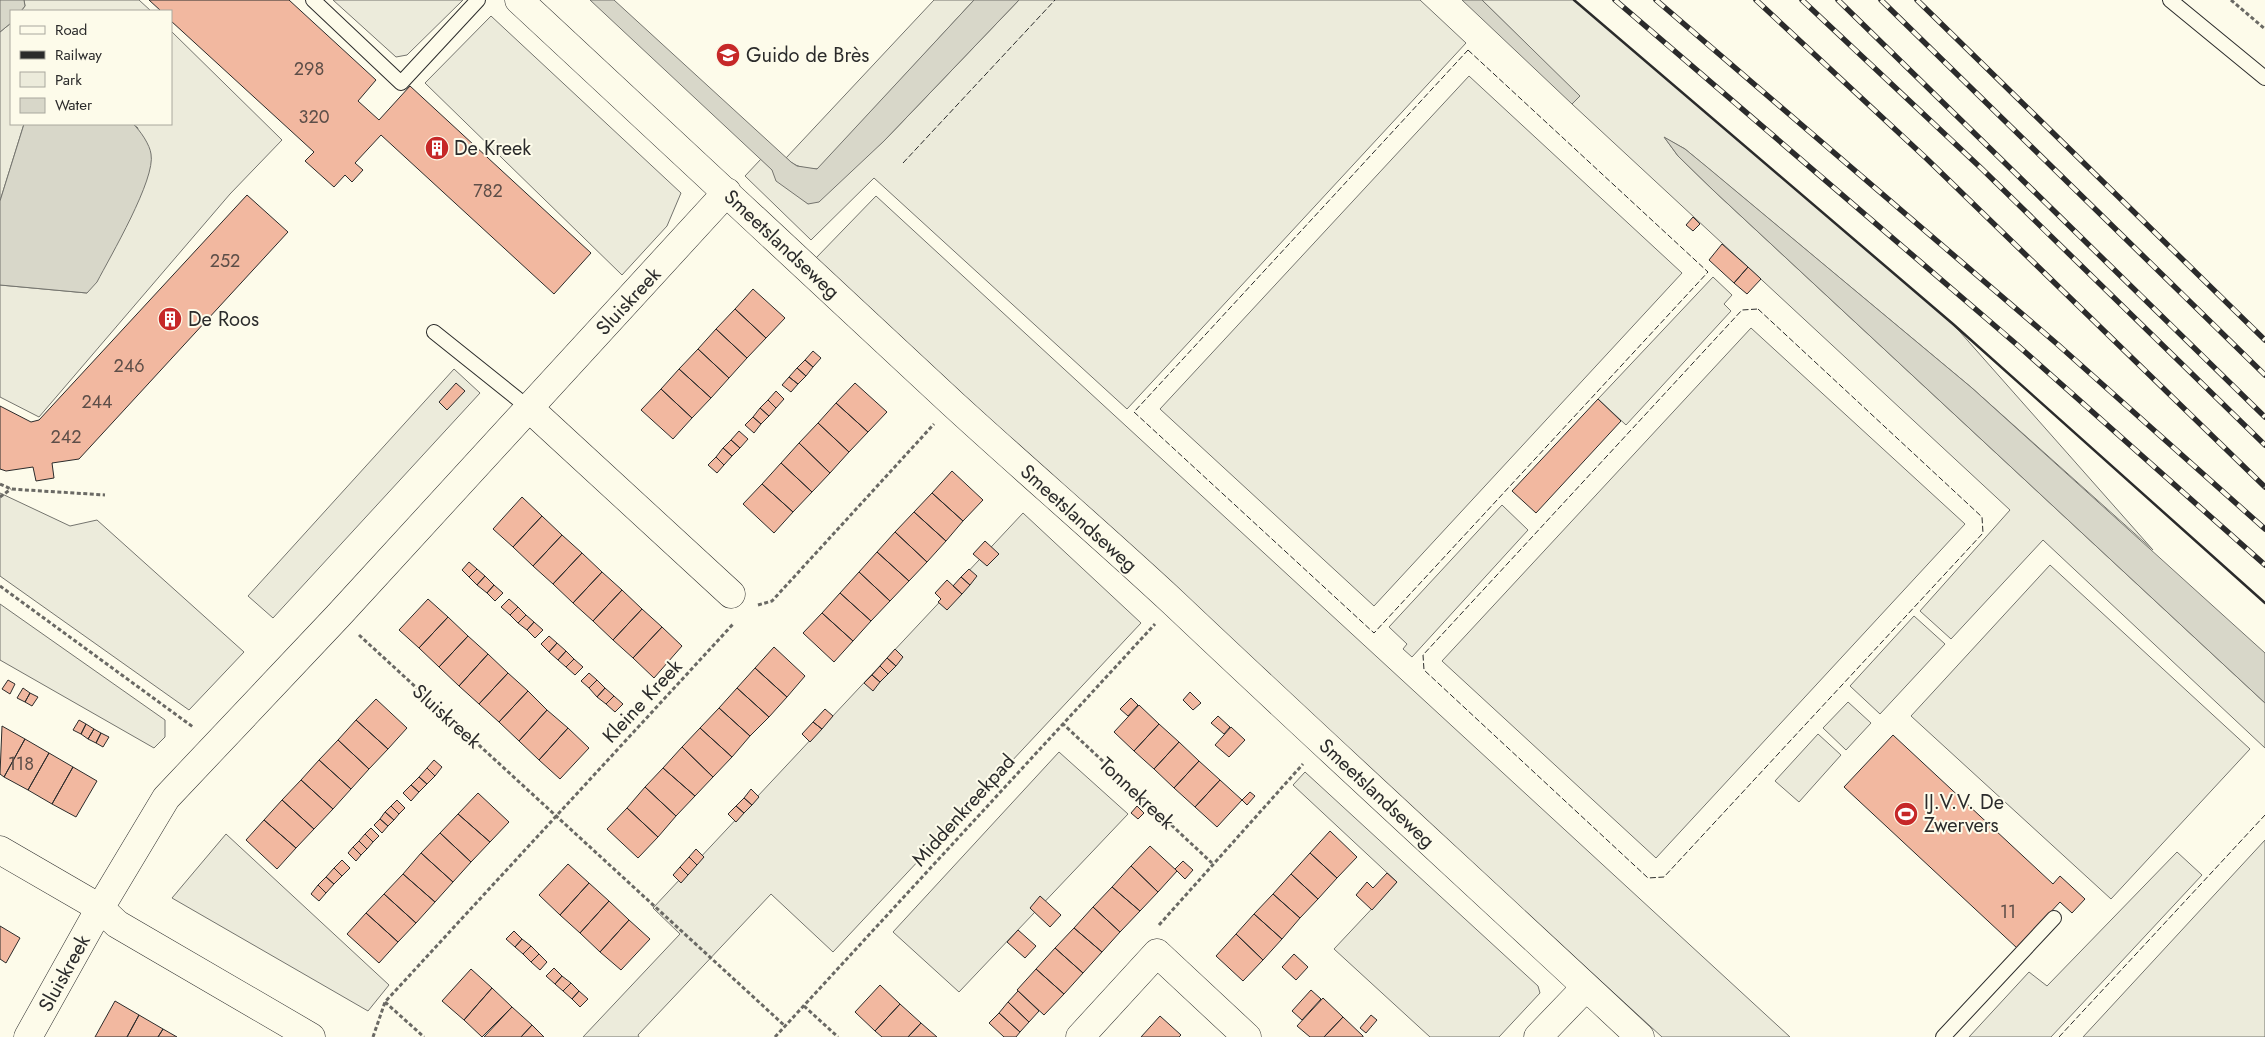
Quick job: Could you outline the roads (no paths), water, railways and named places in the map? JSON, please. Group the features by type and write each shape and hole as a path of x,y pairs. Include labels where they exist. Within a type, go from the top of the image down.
{"street":[{"name":"Smeetslandseweg","path":"519,0 654,124 688,159 727,192 952,404 1174,604 1640,1037"},
{"name":"Sluiskreek","path":"28,1037 100,908 166,798 338,616 727,192"},
{"path":"529,408 731,594"},
{"name":"Sluiskreek","path":"0,850 100,908 117,924 311,1037"},
{"path":"1080,1037 1157,953 1247,1037"},
{"path":"1538,1037 1586,987"}],"lane":[{"path":"313,0 401,83 478,0"},
{"path":"2170,0 2265,78"},
{"path":"434,332 529,408"},
{"path":"1943,1037 2054,918"}],"water":[{"path":"0,0 24,0 25,6 22,10 10,10 10,24 0,32"},
{"path":"590,0 614,0 791,162 797,166 817,169 974,0 1019,0 884,141 819,202 808,204 776,181 772,170"},
{"path":"1462,0 1482,0 1580,96 1572,104"},
{"path":"24,125 134,125 149,146 151,166 140,199 97,282 87,293 0,285 0,201"},
{"path":"1664,137 1685,149 1972,388 2265,653 2265,703 1714,191 1678,156"}],"railway":[{"path":"1615,0 2015,343 2265,565"},
{"path":"1656,0 2056,343 2265,529"},
{"path":"1756,0 1927,159 2265,487"},
{"path":"1802,0 1982,169 2265,445"},
{"path":"1838,0 2265,417"},
{"path":"1881,0 2265,375"},
{"path":"1917,0 2265,340"}],"place":[{"name":"Guido de Brès","path":"728,55"},
{"name":"De Kreek","path":"437,148"},
{"name":"De Roos","path":"170,319"},
{"name":"IJ.V.V. De Zwervers","path":"1906,814"}]}
